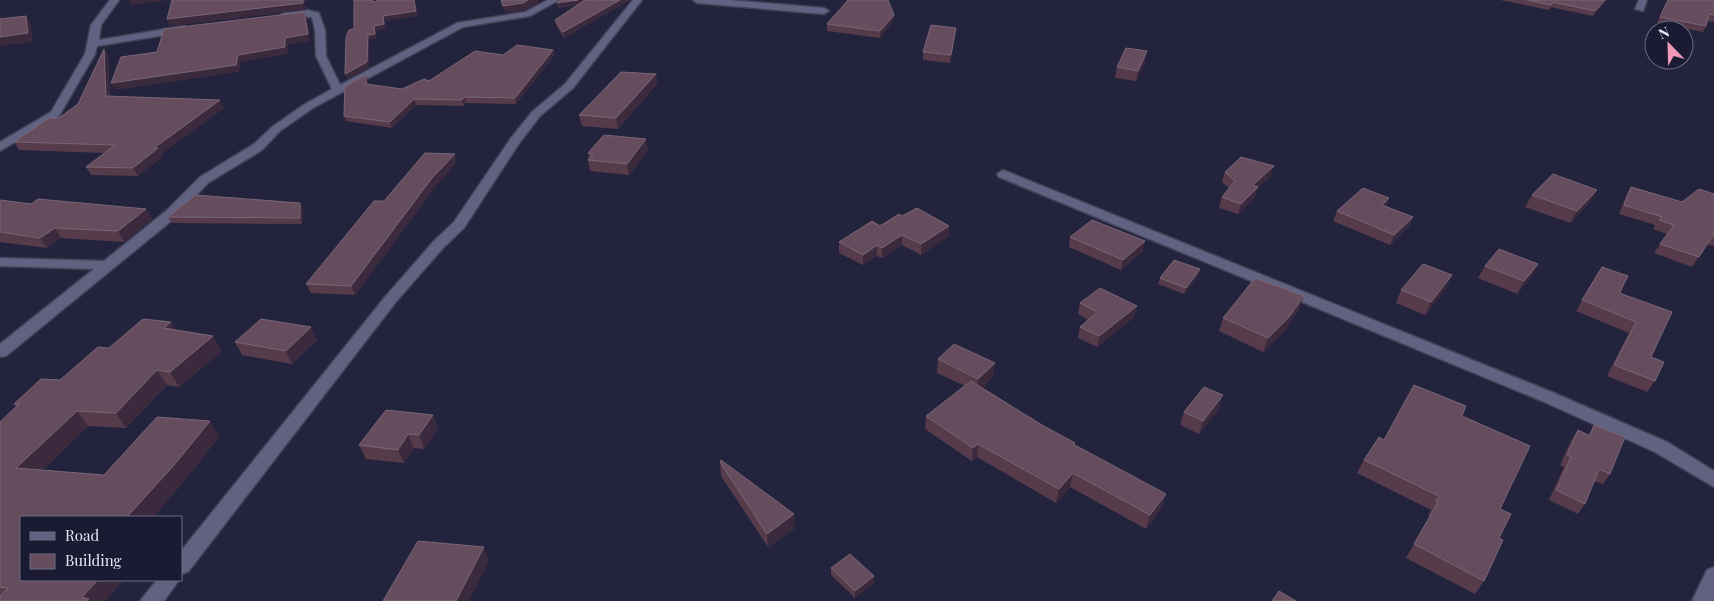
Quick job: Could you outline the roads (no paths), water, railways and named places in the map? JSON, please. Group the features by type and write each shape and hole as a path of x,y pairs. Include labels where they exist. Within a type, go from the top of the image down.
{"street":[{"path":"0,147 55,114 90,54 97,32 96,25 115,0"},
{"path":"0,352 171,214 204,180 258,147 276,129 309,106 338,91 352,81 460,25 527,14 554,0"},
{"path":"182,565 390,300 438,245 458,226 515,140 536,114 569,86 638,0"},
{"path":"698,0 824,10"},
{"path":"280,16 308,13 316,15 322,38 320,51 324,65 338,91"},
{"path":"92,44 196,27"},
{"path":"1002,174 1548,397 1661,447 1714,480"},
{"path":"0,262 108,265"},
{"path":"1703,601 1714,576"},
{"path":"151,601 168,581"}]}
